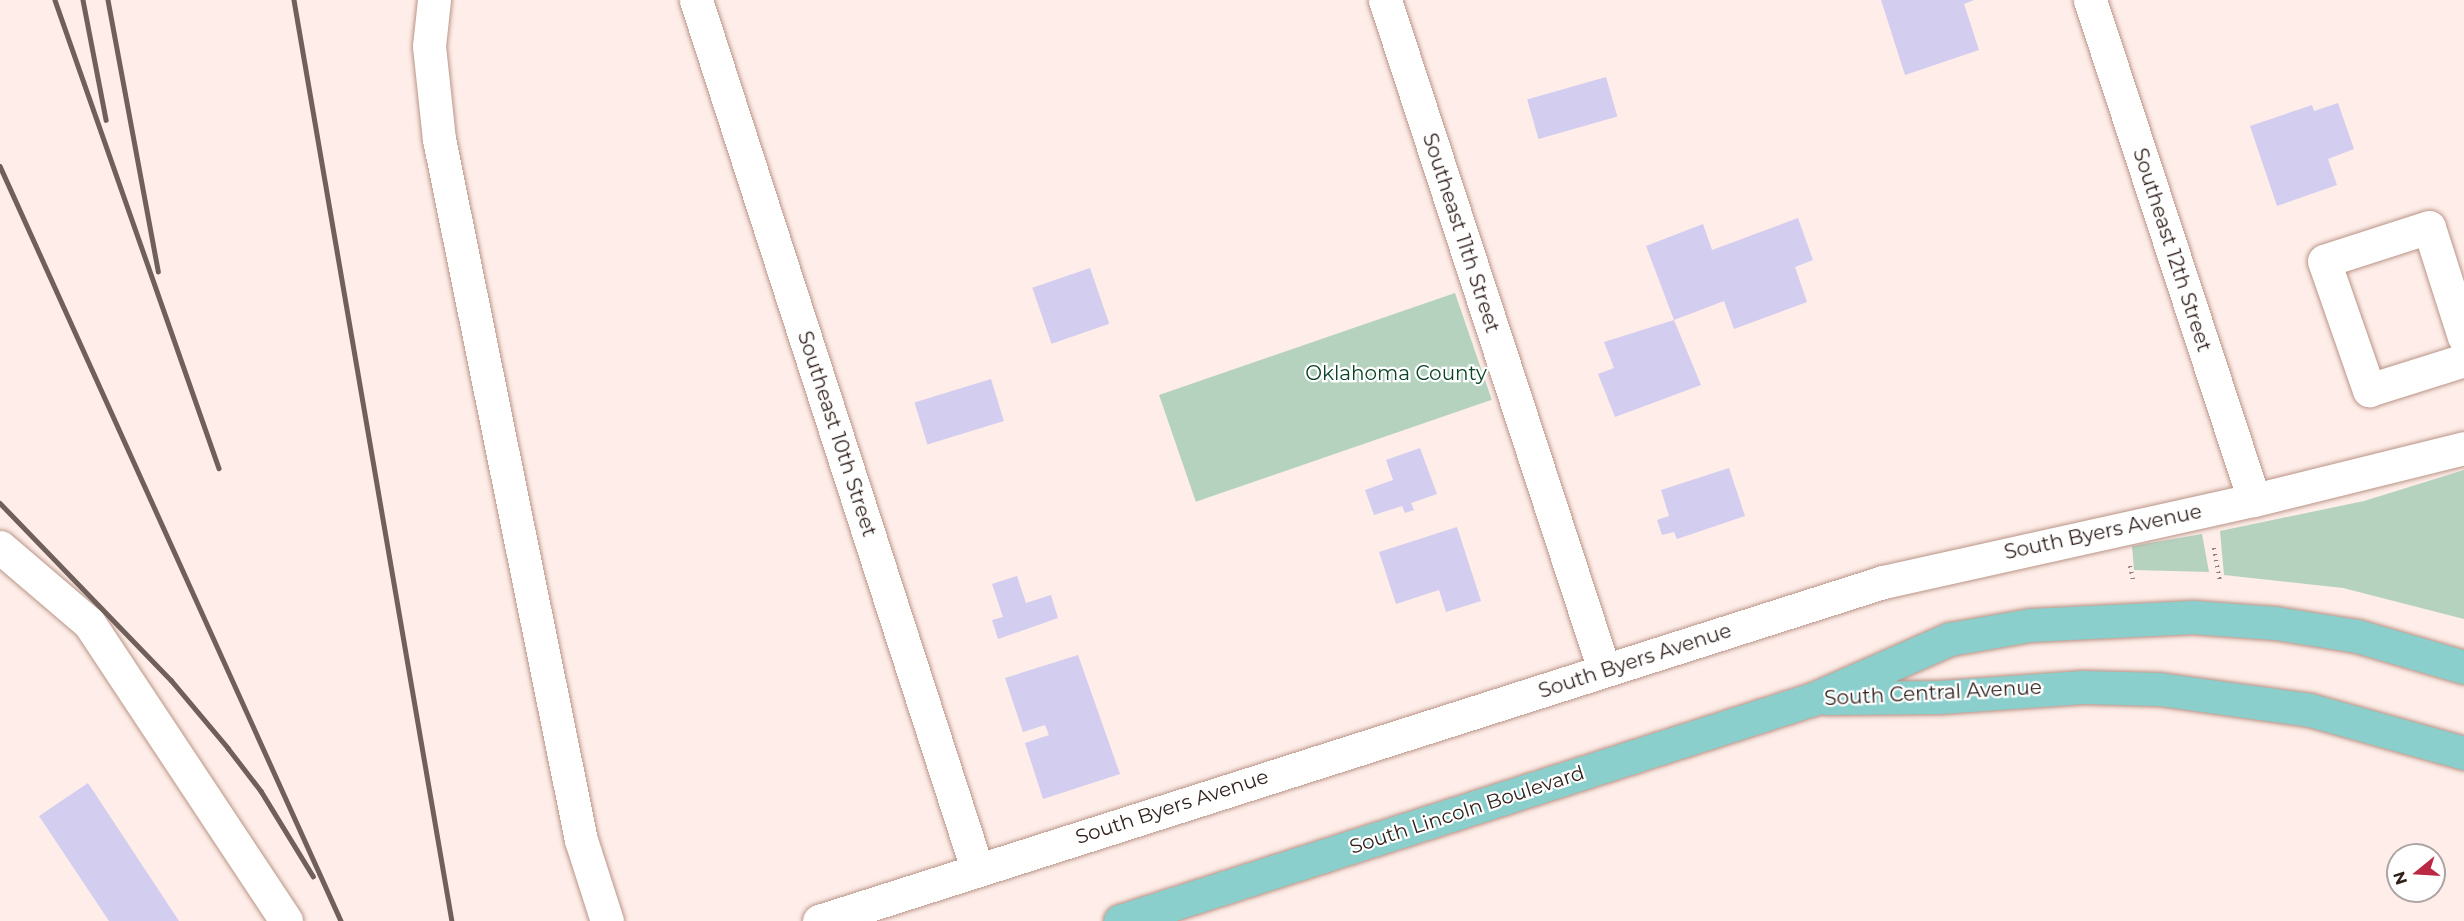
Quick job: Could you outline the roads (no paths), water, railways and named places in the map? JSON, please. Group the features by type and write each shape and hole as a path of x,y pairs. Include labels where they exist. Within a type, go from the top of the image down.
{"main road":[{"name":"South Central Avenue","path":"1813,699 1950,639 2030,625 2113,618 2275,623 2357,636 2464,667"},
{"name":"South Central Avenue","path":"1813,699 1940,697 2083,687 2160,689 2310,710 2464,753"},
{"name":"South Lincoln Boulevard","path":"1120,921 1813,699"}],"street":[{"path":"434,0 429,45 439,139 581,840 607,921"},
{"name":"Southeast 10th Street","path":"696,0 977,869"},
{"name":"Southeast 11th Street","path":"1384,0 1604,670"},
{"name":"Southeast 12th Street","path":"2090,0 2254,500"},
{"path":"2464,337 2429,226 2324,261 2369,390 2464,360"},
{"name":"South Byers Avenue","path":"819,921 1883,582 2254,500 2464,448"},
{"path":"0,547 89,623 286,921"}],"railway":[{"path":"55,0 219,468"},
{"path":"83,0 106,120"},
{"path":"108,0 158,271"},
{"path":"294,0 452,921"},
{"path":"0,166 341,921"},
{"path":"0,503 171,680 261,791 313,876"}],"park label":[{"name":"Oklahoma County","path":"1396,373"}]}
